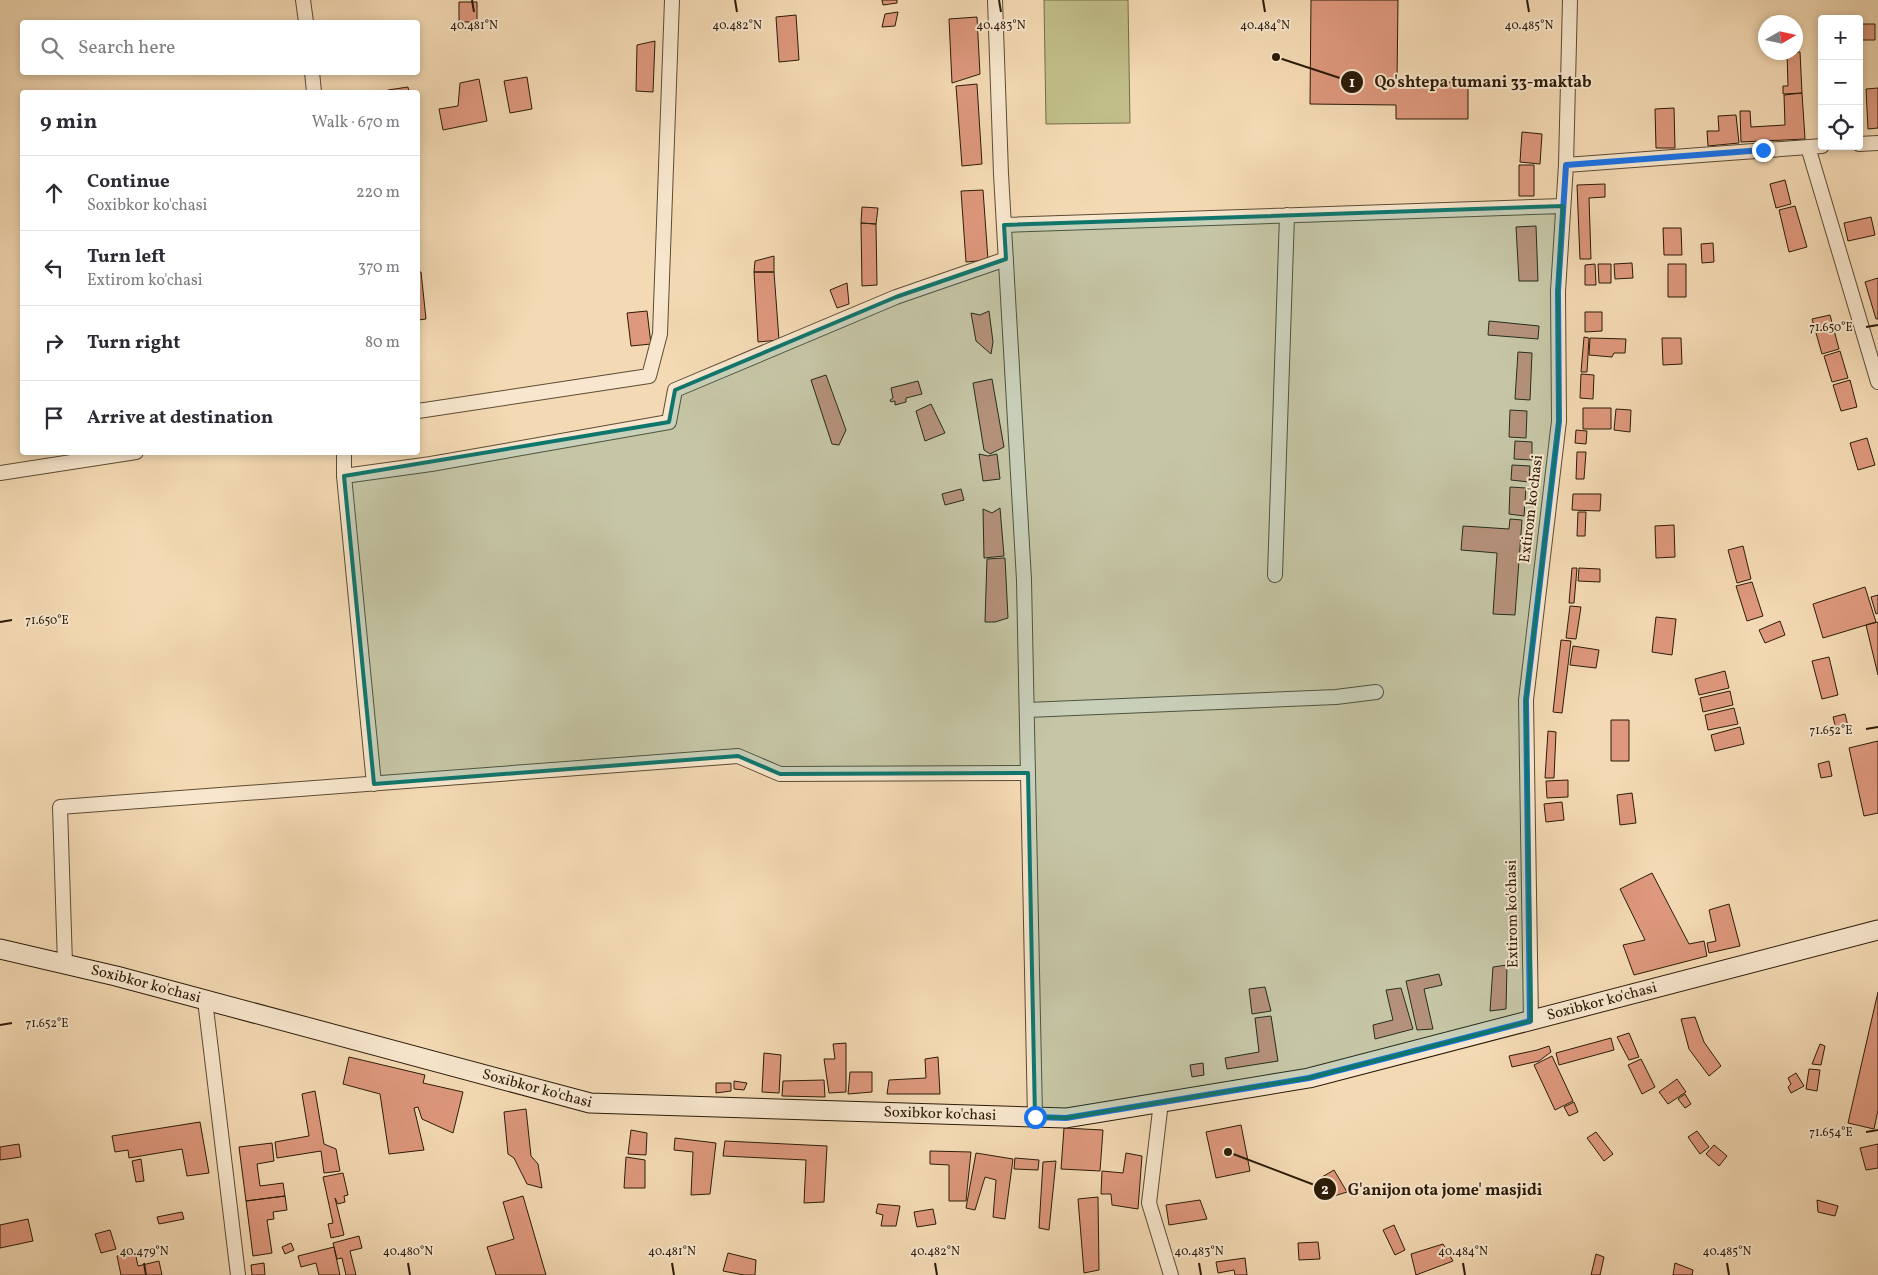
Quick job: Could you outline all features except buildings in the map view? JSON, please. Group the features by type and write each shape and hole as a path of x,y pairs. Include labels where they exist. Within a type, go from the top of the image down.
{"main road":[{"name":"Soxibkor ko'chasi","path":"0,949 205,1000 590,1103 1066,1118 1309,1078 1878,930"}],"street":[{"path":"303,0 306,20"},
{"path":"420,411 649,376 660,334 672,0"},
{"path":"995,0 1004,225 1024,580 1035,1117"},
{"name":"Extirom ko'chasi","path":"1530,1021 1526,700 1559,421 1558,291 1566,165 1570,0"},
{"path":"312,75 314,90"},
{"path":"1863,144 1878,143"},
{"path":"1566,165 1815,147 1878,382"},
{"path":"1004,225 1563,206"},
{"path":"1275,575 1287,215"},
{"path":"344,476 431,464 668,422 675,390 896,297 1006,258"},
{"path":"0,473 117,455"},
{"path":"344,455 344,476 374,784"},
{"path":"1027,710 1336,697 1376,692"},
{"path":"65,964 60,808 738,756 780,774 1028,773"},
{"path":"205,1000 238,1275"},
{"path":"1161,1102 1149,1203 1171,1275"}],"highlighted area":[{"path":"1563,206 1558,291 1559,421 1526,700 1531,1021 1309,1078 1066,1118 1035,1117 1028,773 780,774 738,756 374,784 344,476 669,422 675,390 896,297 1006,259 1004,225"}],"shaded area":[{"path":"1044,0 1128,0 1130,123 1046,124"}],"place":[{"name":"Qo'shtepa tumani 33-maktab","path":"1276,57"},
{"name":"G'anijon ota jome' masjidi","path":"1228,1152"}],"route":[{"path":"1035,1117 1066,1118 1309,1078 1530,1021 1526,700 1559,421 1558,291 1566,165 1763,150"}]}
